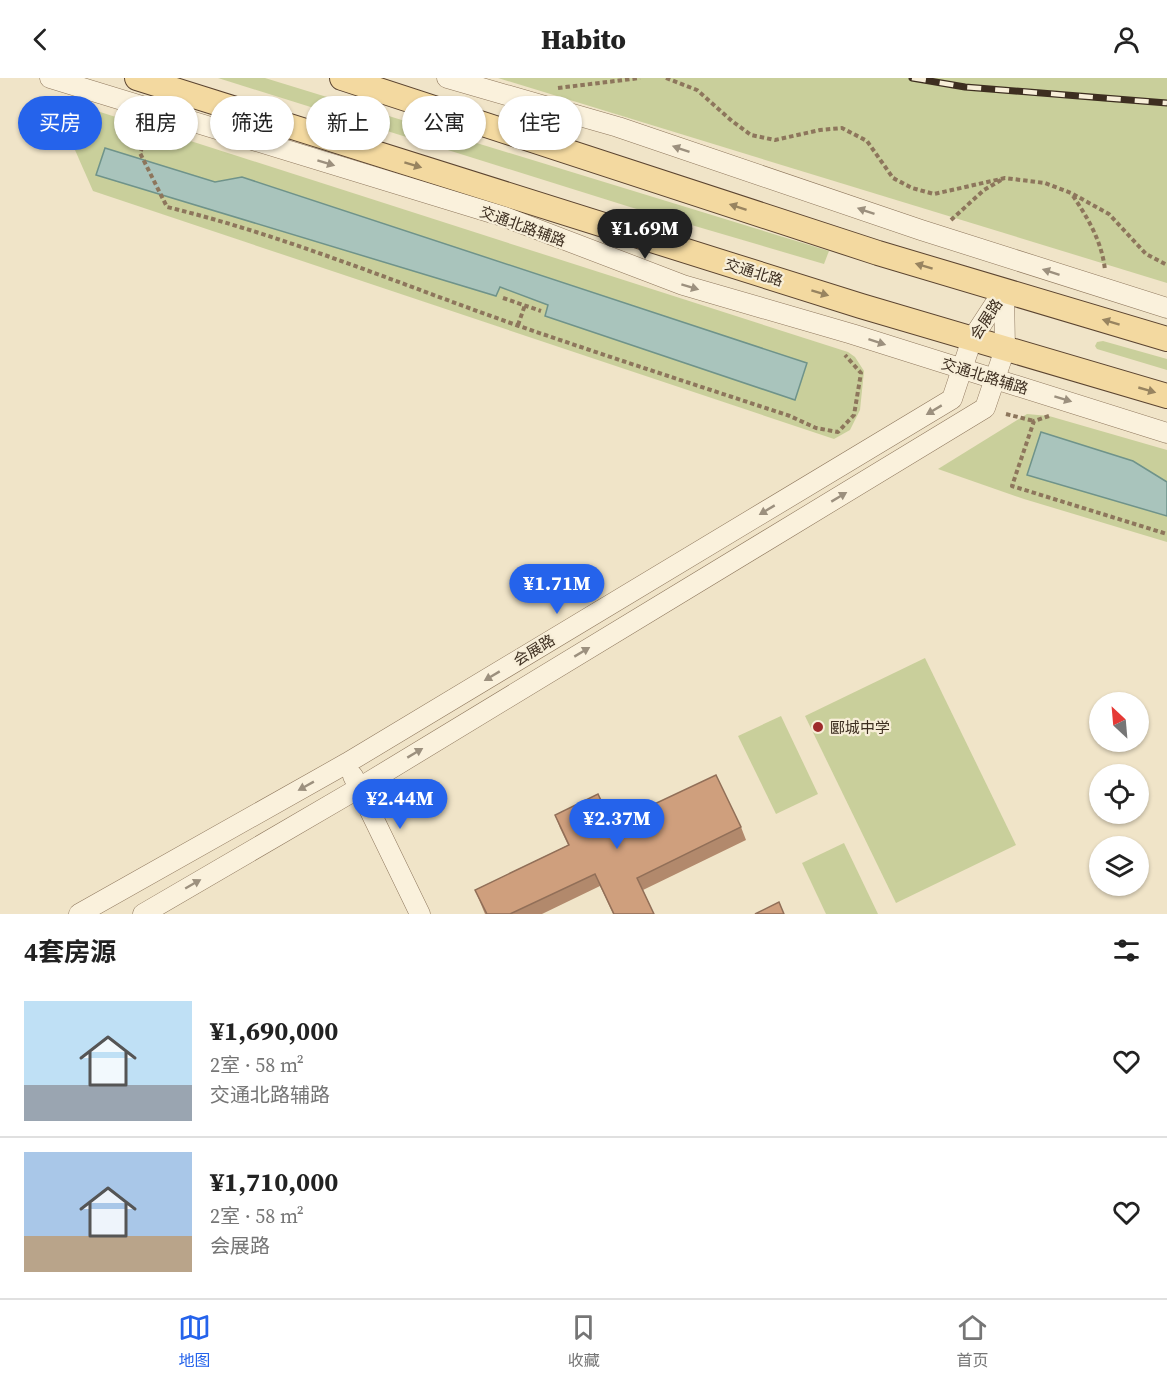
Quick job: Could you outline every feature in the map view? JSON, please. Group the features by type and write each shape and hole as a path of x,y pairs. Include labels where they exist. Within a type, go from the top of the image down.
{"main road":[{"name":"交通北路","path":"137,78 861,306 1167,396"},
{"path":"342,78 867,249 1167,339"}],"street":[{"name":"交通北路辅路","path":"50,78 114,98"},
{"path":"447,78 618,127 921,230 1167,308"},
{"name":"交通北路辅路","path":"198,123 505,217 683,285 842,331 1167,433"},
{"name":"会展路","path":"79,914 346,763 952,399 972,339 1005,290"},
{"name":"会展路","path":"143,914 359,788 985,408 1005,349 1005,290"},
{"path":"346,763 420,914"}],"path":[{"path":"594,78 596,83"},
{"path":"549,86 558,89 640,78"},
{"path":"666,78 698,90 751,135 776,140 820,130 842,128 867,141 893,178 923,191 934,194 1005,178 1045,183 1071,193 1109,214 1146,254 1167,265"},
{"path":"141,150 140,153 166,207 212,218 416,287 518,326 790,416 816,428 838,432 854,415 861,373 845,355"},
{"path":"945,226 984,190 1005,178"},
{"path":"1071,193 1089,220 1100,245 1105,269 1103,277"},
{"path":"503,298 541,311"},
{"path":"518,326 525,305"},
{"path":"1006,414 1034,421 1059,415"},
{"path":"1034,421 1012,486 1167,534"}],"green space":[{"path":"218,78 265,78 324,96 306,96 306,106 294,102 294,96 275,96"},
{"path":"498,78 1167,78 1167,283 582,104 582,96 557,96"},
{"path":"102,113 114,116 114,150 198,150 198,143 210,147 210,150 219,150 848,352 855,357 864,371 860,410 850,430 834,439 93,191 75,150 102,150"},
{"path":"390,116 402,120 402,136 390,132"},
{"path":"486,146 829,251 824,264 448,150 486,150"},
{"path":"1103,341 1167,359 1167,370 1097,349 1095,346 1097,342"},
{"path":"1027,414 1049,416 1167,450 1167,542 1024,499 938,469"},
{"path":"925,658 1016,845 896,903 805,716"},
{"path":"781,716 818,794 776,814 738,736"},
{"path":"844,843 878,914 826,914 802,863"}],"water":[{"path":"105,148 215,182 242,177 807,363 795,400 545,316 548,305 500,287 496,296 96,175"},
{"path":"1041,432 1133,461 1167,482 1167,516 1027,475"}],"building":[{"path":"716,775 741,827 637,878 654,914 614,914 595,874 510,914 487,914 475,890 569,845 555,815 598,794 612,824"},
{"path":"779,902 784,914 755,914"}],"railway":[{"path":"912,78 965,87 1167,103"}],"place":[{"name":"郾城中学","path":"818,727"}]}
